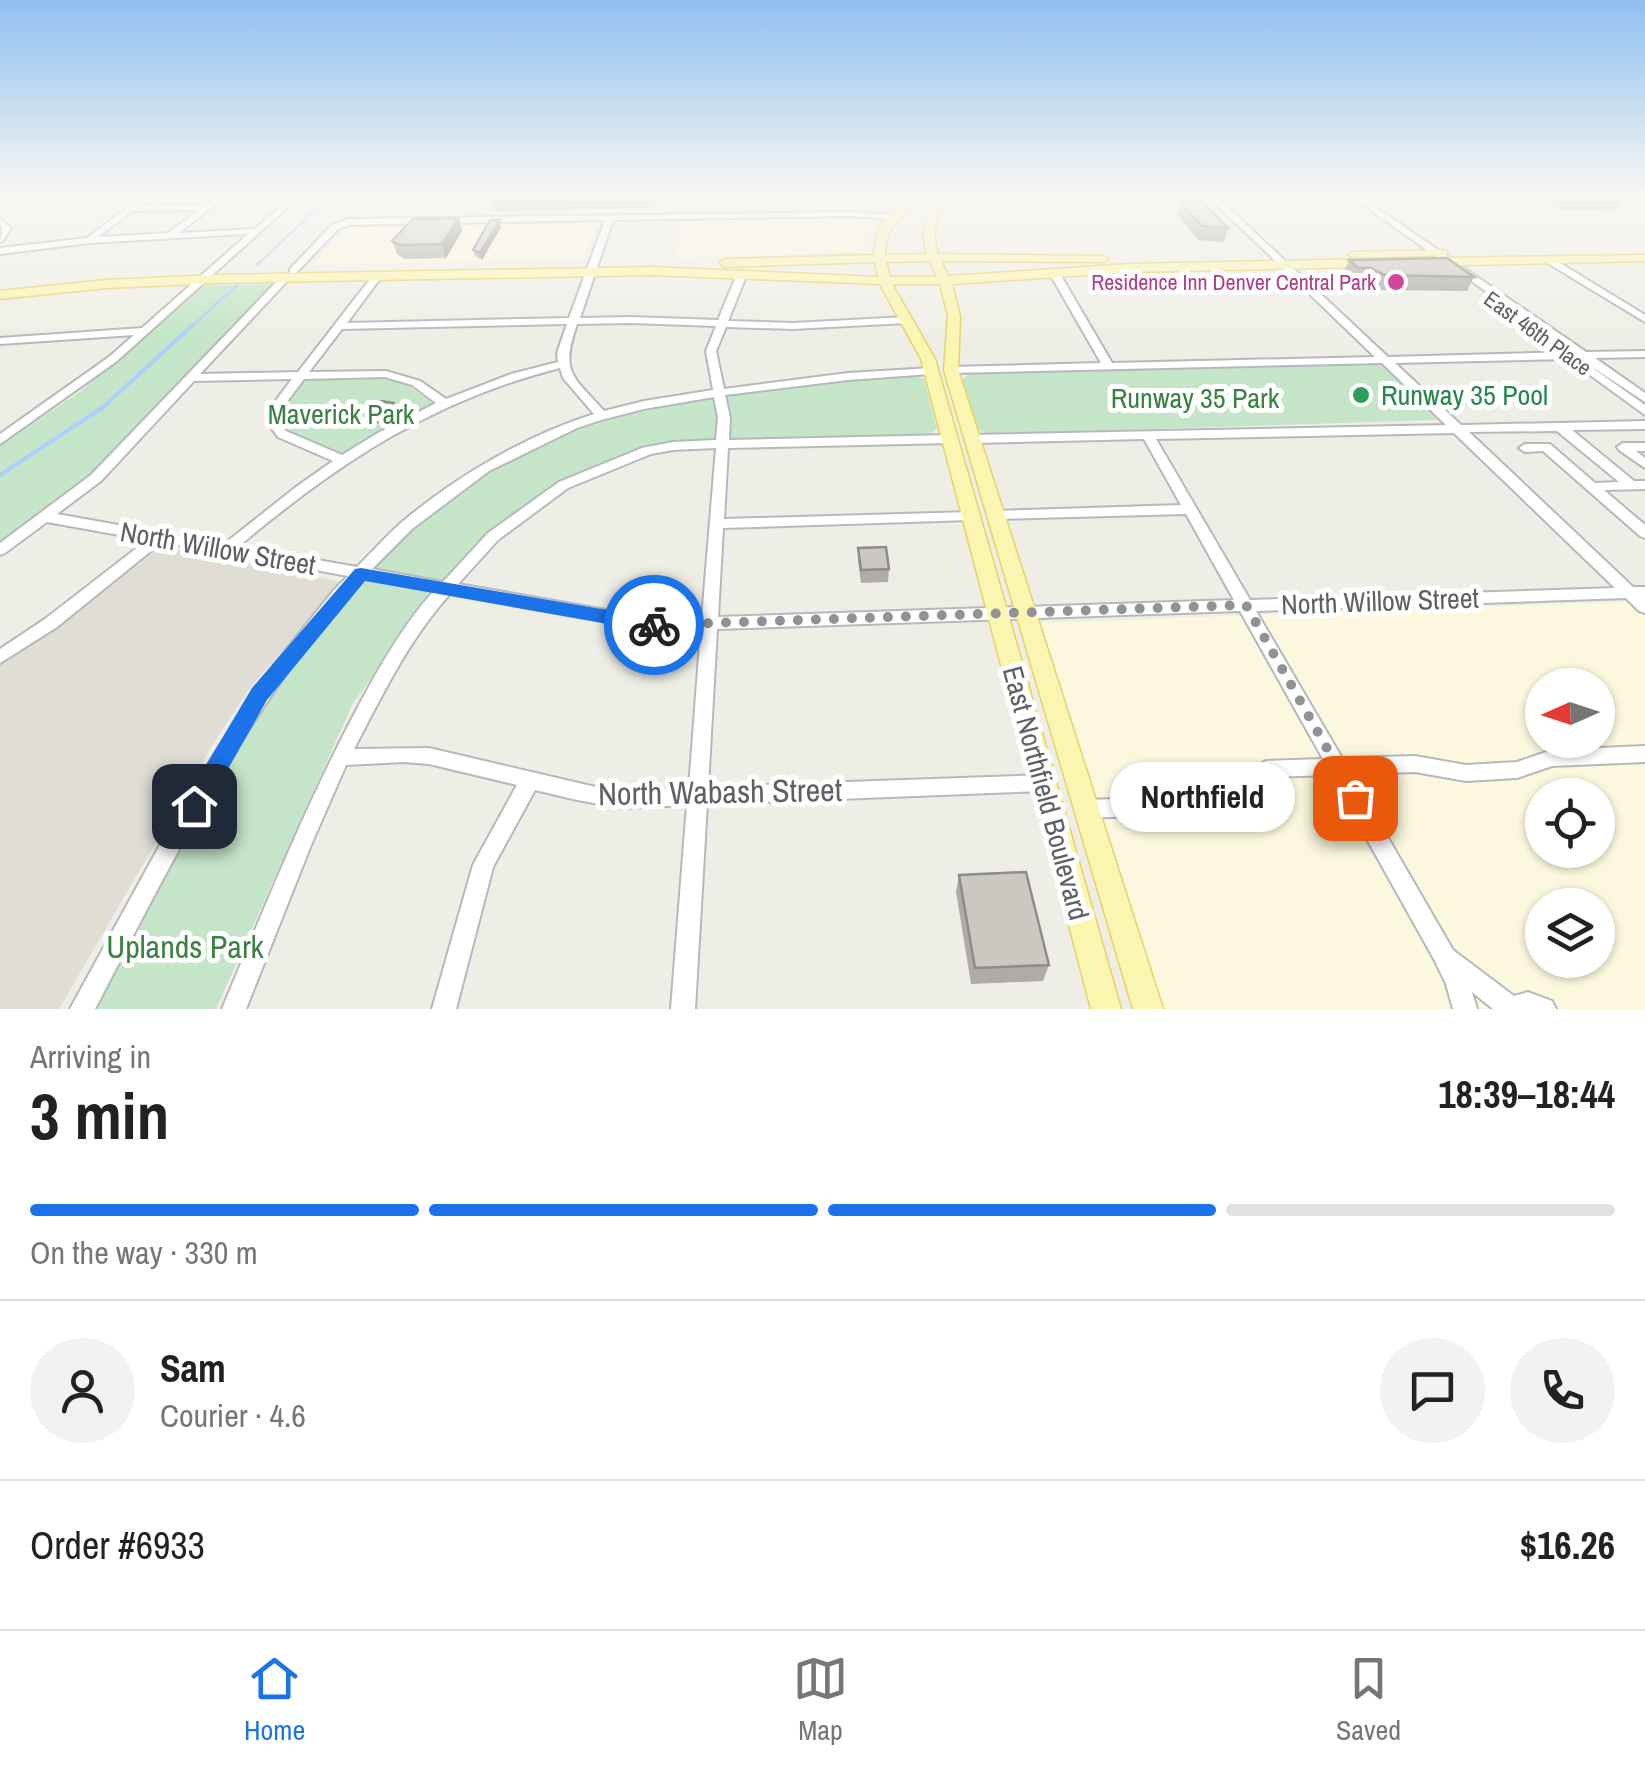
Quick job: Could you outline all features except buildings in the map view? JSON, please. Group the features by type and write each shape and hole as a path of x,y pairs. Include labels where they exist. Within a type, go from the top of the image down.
{"main road":[{"name":"East Northfield Boulevard","path":"881,244 887,281 924,348 932,371 1106,1009"},
{"name":"East Northfield Boulevard","path":"932,244 954,316 951,370 1148,1009"},
{"path":"290,274 377,276 935,257 1442,259 1645,249"},
{"path":"1442,259 1549,255 1645,258"},
{"path":"0,292 206,276 591,268 887,281 1279,261"}],"street":[{"path":"0,251 56,244"},
{"path":"0,440 84,382 242,244"},
{"path":"0,550 96,478 321,244"},
{"path":"600,244 572,321 562,364 575,387 601,416"},
{"path":"1262,244 1637,592 1645,608"},
{"name":"East 46th Place","path":"1421,244 1645,411"},
{"path":"1549,255 1645,319"},
{"name":"East 46th Place","path":"1442,259 1645,398"},
{"path":"683,1009 724,418 710,356 742,274"},
{"path":"1056,274 1109,367"},
{"path":"342,460 296,442 276,426 277,404 377,276"},
{"path":"338,326 572,321 832,326 906,320"},
{"path":"0,341 144,332"},
{"path":"951,370 1645,354"},
{"path":"226,550 298,490 342,460 446,404 511,376 562,364"},
{"path":"82,1009 260,694 361,574 435,502 504,458 601,416 719,392 876,373 932,371"},
{"path":"190,378 368,374 403,378 446,404"},
{"path":"0,424 22,426"},
{"path":"972,439 1645,425"},
{"path":"1558,426 1638,485"},
{"path":"1148,435 1458,981 1464,1009"},
{"path":"234,1009 341,757 384,672 447,589 500,530 571,482 649,450 950,440"},
{"path":"1645,446 1623,447 1645,464"},
{"path":"1525,448 1546,447 1645,532"},
{"path":"1592,486 1638,485"},
{"path":"996,515 1191,510"},
{"path":"717,524 970,516"},
{"name":"North Willow Street","path":"46,517 634,623 1637,592"},
{"path":"0,657 87,596 158,538"},
{"path":"1086,809 1208,804 1266,769 1415,764 1466,773 1517,770 1552,758 1645,754"},
{"name":"North Wabash Street","path":"341,757 430,756 610,798 1044,783"},
{"path":"444,1009 483,866 530,780"},
{"path":"1442,953 1510,1009 1528,1004 1544,1009"}],"shaded area":[{"path":"332,244 589,244 582,260 312,265"},
{"path":"678,244 863,244 852,252 676,258"},
{"path":"157,545 341,582 249,689 59,1009 0,1009 0,663"},
{"path":"1645,601 1645,1009 1163,1009 1037,623"}],"green space":[{"path":"277,284 91,480 0,548 0,446 81,391 201,286"},
{"name":"Runway 35 Park","path":"1375,364 1386,368 1437,420 988,434 974,428 960,381 969,374"},
{"name":"Uplands Park","path":"914,375 924,379 937,429 928,436 666,444 638,450 567,478 495,527 445,579 353,703 216,1009 89,1009 207,797 297,656 348,592 404,534 465,486 539,445 616,418 738,395"},
{"name":"Maverick Park","path":"363,377 402,382 435,404 341,453 302,439 282,420 279,411 299,381"}],"waterway":[{"path":"257,265 279,244"},
{"path":"190,328 237,285"},
{"path":"0,475 102,408 193,325"}],"way so far":[{"path":"654,625 1246,605 1355,798"}],"place":[{"name":"Residence Inn Denver Central Park","path":"1396,282"},
{"name":"Runway 35 Pool","path":"1361,395"},
{"name":"Northfield","path":"1355,798"}],"route":[{"path":"194,806 260,694 361,574 654,625"}]}
